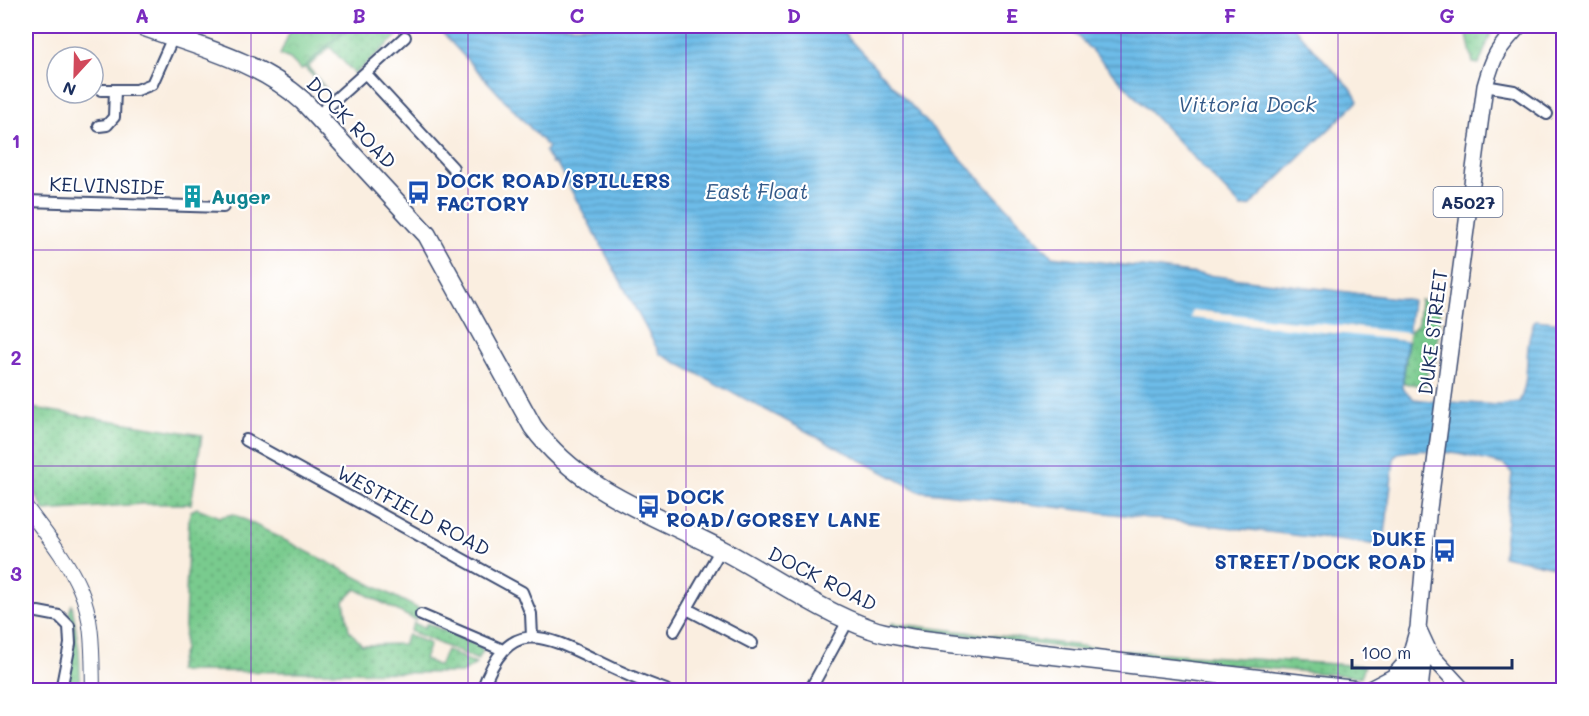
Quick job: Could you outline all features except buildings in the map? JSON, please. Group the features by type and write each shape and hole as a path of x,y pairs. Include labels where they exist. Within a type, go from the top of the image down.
{"highway":[{"name":"DOCK ROAD","path":"142,26 246,64 284,84 317,116 427,235 533,427 551,450 589,482 651,517 721,549 871,630 915,639 1354,690"}],"main road":[{"name":"DUKE STREET","path":"1500,44 1503,26"},
{"name":"DUKE STREET","path":"1405,690 1409,659 1418,628 1428,516 1438,456 1485,86 1493,55 1500,44 1519,26"},
{"path":"26,507 69,565 81,591 90,624 93,690"},
{"name":"DUKE STREET","path":"1418,628 1423,662 1420,690"},
{"path":"1418,628 1430,654 1448,678 1463,690"},
{"path":"1368,690 1393,677 1409,659"}],"street":[{"path":"105,90 146,89 152,84 173,37"},
{"path":"317,116 405,37"},
{"path":"365,74 453,168"},
{"path":"1485,86 1514,91 1547,114"},
{"path":"99,126 107,125 114,117 115,90"},
{"name":"KELVINSIDE","path":"26,201 223,207"},
{"name":"WESTFIELD ROAD","path":"246,440 522,592 528,600 532,637"},
{"path":"674,631 721,549"},
{"path":"687,609 752,643"},
{"path":"38,612 59,616 69,626 70,644 61,690"},
{"path":"421,615 503,650"},
{"path":"810,690 849,619"},
{"path":"482,690 495,658 503,650 522,639 532,637 548,638 565,644 623,674 666,690"}],"green space":[{"path":"292,26 349,26 301,70 290,59 280,55"},
{"path":"349,26 408,26 355,74 330,47 308,67 332,96 304,67"},
{"path":"1465,26 1494,26 1479,64 1473,63"},
{"path":"1420,300 1441,302 1435,363 1427,373 1426,386 1403,383 1409,333 1418,324"},
{"path":"26,407 202,435 191,504 142,504 45,511 26,478"},
{"path":"197,508 220,517 234,514 421,610 415,620 356,589 344,601 349,630 362,645 403,644 408,635 430,644 424,659 439,666 446,650 476,664 462,673 177,671 184,649 189,517 191,511"},
{"path":"72,604 79,650 81,690 66,690 73,625 69,613"},
{"path":"414,623 424,628 427,623 481,647 483,651 478,660 410,631"},
{"path":"892,623 1115,650 1365,666 1361,677 1114,654 891,626"}],"water":[{"name":"East Float","path":"436,26 837,26 1052,256 1412,300 1402,388 1414,399 1499,405 1519,402 1525,382 1529,340 1535,320 1563,323 1563,569 1503,556 1512,473 1504,465 1438,451 1398,453 1394,459 1384,543 1379,545 919,491 660,354 557,164 552,163 545,152 548,147"},
{"name":"Vittoria Dock","path":"1068,26 1292,26 1352,90 1358,101 1250,206 1241,207"}],"pier":[{"path":"1192,310 1409,333 1408,341 1191,318"}],"place":[{"name":"DOCK ROAD/SPILLERS FACTORY","path":"418,192"},
{"name":"Auger","path":"193,196"},
{"name":"DOCK ROAD/GORSEY LANE","path":"648,507"},
{"name":"DUKE STREET/DOCK ROAD","path":"1444,550"}]}
